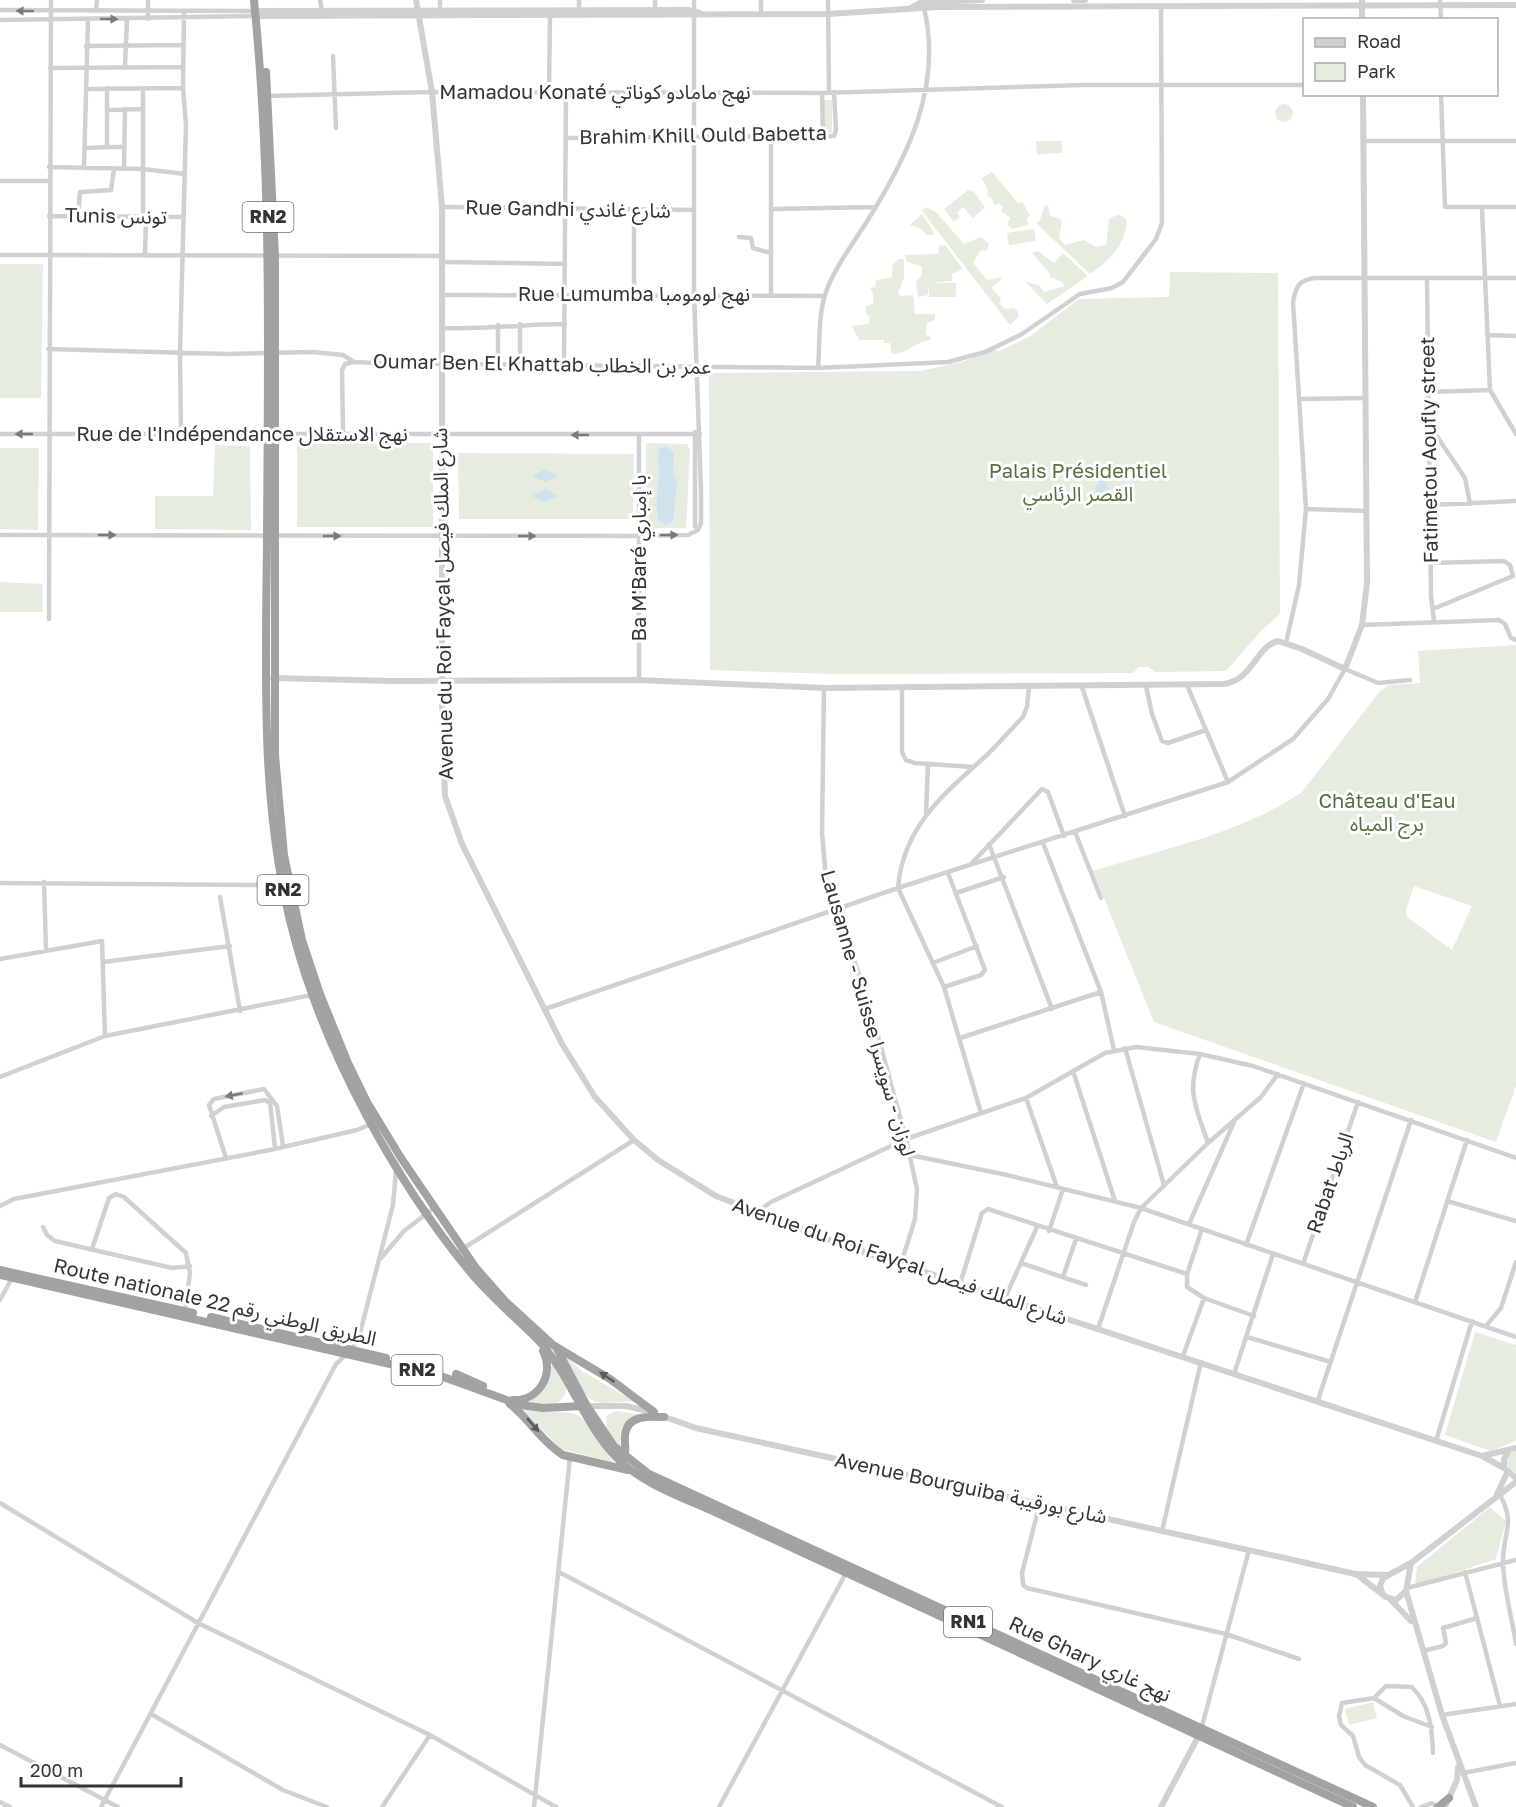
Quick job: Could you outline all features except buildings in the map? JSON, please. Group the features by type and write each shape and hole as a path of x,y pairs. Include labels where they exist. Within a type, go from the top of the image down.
{"highway":[{"name":"RN2","path":"254,0 258,14"},
{"name":"RN2","path":"258,0 272,256 270,677 277,804 285,883 295,941 313,995 343,1066 375,1121 401,1158 431,1211"},
{"name":"RN2","path":"285,883 320,994 348,1063 396,1165 500,1305 552,1356 584,1406"},
{"name":"RN2","path":"459,1251 505,1301 556,1348 584,1406"},
{"name":"Route nationale 22 الطريق الوطني رقم","path":"0,1270 348,1352 453,1373 476,1382 503,1398"},
{"name":"Route nationale 22 الطريق الوطني رقم","path":"5,1277 184,1314"},
{"path":"503,1398 528,1398 544,1383 547,1360 539,1341"},
{"path":"556,1348 609,1379 654,1412"},
{"name":"RN2","path":"503,1398 532,1407 584,1406"},
{"name":"RN2","path":"503,1398 525,1417 554,1449 570,1457 634,1472"},
{"name":"Rue Ghary نهج غاري","path":"584,1406 634,1472 846,1572 1200,1733 1373,1807"},
{"path":"612,1465 623,1460 625,1434 632,1422 644,1416 664,1417"},
{"name":"Rue Ghary نهج غاري","path":"623,1460 1200,1733"},
{"name":"Rue Ghary نهج غاري","path":"1271,1764 1353,1807"},
{"path":"1438,1807 1449,1798"}],"street":[{"path":"49,619 48,349 51,0"},
{"path":"96,11 97,0"},
{"path":"148,0 148,19"},
{"path":"320,0 322,11"},
{"name":"Avenue du Roi Fayçal شارع الملك فيصل","path":"416,0 432,92 442,207 442,680 443,766 449,811 462,844 580,1075 634,1140 694,1184 756,1212 960,1284 1318,1400 1482,1456 1516,1480"},
{"path":"440,0 440,13"},
{"path":"579,0 579,13"},
{"path":"655,0 655,13"},
{"path":"0,536 640,536 688,535 698,530 695,526 698,427 694,294 696,13 694,0"},
{"path":"760,0 761,12"},
{"path":"828,0 831,92"},
{"path":"0,10 184,11 258,14 761,12 828,14 908,9 923,3 982,0"},
{"path":"1074,0 1085,2"},
{"path":"923,3 1085,2 1161,8 1427,3 1516,5"},
{"path":"818,368 824,296 848,251 876,207 916,128 927,91 930,41 923,3"},
{"path":"1440,3 1441,18"},
{"name":"Oumar Ben El Khattab عمر بن الخطاب","path":"48,349 227,354 271,351 332,354 354,362 818,368 921,365 974,356 1033,328 1075,296 1112,288 1123,282 1156,239 1162,223 1161,8"},
{"path":"182,435 180,352 185,174 184,11"},
{"path":"0,20 184,18 322,11 419,13"},
{"path":"549,94 550,13"},
{"path":"84,168 88,19"},
{"path":"125,66 127,19"},
{"path":"86,46 183,45"},
{"path":"333,56 336,128"},
{"path":"50,68 183,67"},
{"name":"Mamadou Konaté نهج مامادو كوناتي","path":"265,96 432,92 822,93 1162,84 1303,85"},
{"path":"86,88 183,88"},
{"path":"107,88 107,147"},
{"path":"143,88 145,256"},
{"name":"Brahim Khill Ould Babetta","path":"566,138 694,139 836,135 831,92"},
{"path":"822,93 823,136"},
{"path":"564,364 566,94"},
{"path":"545,1009 615,983 898,888 1228,782 1293,739 1328,699 1345,669 1362,625 1367,583 1363,96"},
{"path":"1441,96 1445,207 1454,209 1516,207"},
{"path":"124,109 124,169"},
{"path":"107,110 143,109"},
{"path":"771,138 771,294"},
{"path":"1362,141 1516,141"},
{"path":"85,148 124,147"},
{"path":"49,167 143,169 185,174"},
{"path":"78,216 80,192 111,190 114,169"},
{"path":"0,180 49,181"},
{"name":"Rue Gandhi شارع غاندي","path":"442,207 694,210"},
{"path":"772,209 876,207"},
{"path":"1482,209 1490,390 1516,434"},
{"path":"634,210 634,294"},
{"name":"Tunis تونس","path":"49,216 182,217"},
{"path":"739,237 752,238 753,248 771,253"},
{"path":"0,255 272,256 565,264"},
{"path":"1286,643 1299,585 1306,509 1293,302 1296,288 1303,280 1315,278 1427,280 1516,278"},
{"name":"Fatimetou Aoufly street","path":"1427,280 1428,423 1434,621"},
{"name":"Rue Lumumba نهج لومومبا","path":"443,294 824,296"},
{"path":"520,324 520,363"},
{"path":"443,328 471,330 498,325 565,324"},
{"path":"498,325 498,363"},
{"path":"1488,335 1516,336"},
{"path":"343,433 342,370 345,364 354,362"},
{"path":"1428,392 1490,390"},
{"path":"1300,399 1366,398"},
{"path":"1428,423 1465,478 1470,504"},
{"name":"Rue de l'Indépendance نهج الاستقلال","path":"0,434 697,434"},
{"name":"Ba M'Baré با إمباري","path":"639,435 639,680"},
{"path":"1431,505 1516,501"},
{"path":"1306,509 1367,511"},
{"path":"1431,562 1504,561 1510,565 1515,576 1432,609"},
{"path":"1362,625 1499,620 1505,624 1511,638 1516,640"},
{"path":"270,677 639,680 824,688 1186,685 1234,683 1248,673 1270,644 1278,641 1378,683 1410,680"},
{"path":"1186,685 1228,782"},
{"path":"1146,686 1162,741 1168,743 1206,730"},
{"path":"981,1113 944,987 898,888 901,867 926,813 1023,717 1027,707 1029,687"},
{"path":"1082,687 1125,816"},
{"name":"Lausanne - Suisse لوزان - سويسرا","path":"824,688 823,856 835,911 866,993 906,1139 917,1203 901,1264"},
{"path":"902,688 903,757 910,762 973,767"},
{"path":"926,813 928,764"},
{"path":"970,865 1041,789 1048,792 1064,836"},
{"path":"1075,831 1101,898"},
{"path":"1043,843 1101,992 1114,1050"},
{"path":"989,844 1004,877 1052,1010"},
{"path":"944,987 984,973 985,966 948,873"},
{"path":"956,893 1004,877"},
{"path":"44,882 46,950"},
{"path":"0,883 243,885 285,883"},
{"path":"220,897 240,1011"},
{"path":"0,959 102,941 105,1036"},
{"path":"103,962 230,946"},
{"path":"933,963 977,946"},
{"path":"960,1038 1052,1010 1101,992"},
{"path":"0,1077 105,1036 313,995"},
{"path":"756,1212 771,1202 906,1139 1026,1098 1114,1050 1125,1048 1146,1047 1231,1059 1516,1158"},
{"path":"1125,1048 1164,1185"},
{"path":"1200,1054 1192,1076 1192,1088 1208,1143"},
{"path":"1073,1071 1115,1201"},
{"path":"1098,1329 1141,1208 1208,1143 1261,1097 1278,1074"},
{"path":"1246,1245 1304,1083"},
{"path":"226,1158 211,1116 209,1105 214,1099 264,1089 276,1106 283,1146"},
{"path":"270,1096 275,1148"},
{"path":"1026,1098 1060,1188 1049,1231"},
{"path":"211,1116 224,1107 266,1100 270,1103"},
{"name":"Rabat الرباط","path":"1303,1264 1358,1102"},
{"path":"1189,1224 1235,1119"},
{"path":"1318,1400 1411,1120"},
{"path":"0,1206 14,1199 357,1130 375,1121"},
{"path":"459,1251 634,1140"},
{"path":"1415,1302 1467,1140"},
{"path":"910,1155 1141,1208 1516,1337"},
{"path":"101,1807 336,1364 348,1352 362,1330 395,1194 396,1165 401,1158"},
{"path":"92,1248 106,1204 116,1194 124,1197 153,1226 186,1253 190,1266 184,1314"},
{"path":"1447,1201 1516,1221"},
{"path":"960,1284 985,1210 992,1210 1049,1231 1187,1274"},
{"path":"380,1260 395,1240 431,1211"},
{"path":"43,1227 47,1235 55,1241 172,1268 190,1266"},
{"path":"1005,1298 1037,1227"},
{"path":"1202,1229 1187,1274 1187,1287 1204,1298 1254,1316"},
{"path":"1063,1277 1076,1239"},
{"path":"1234,1374 1273,1254"},
{"path":"1486,1326 1501,1308 1516,1262"},
{"path":"1021,1263 1086,1285"},
{"path":"0,1300 5,1277"},
{"path":"1183,1356 1204,1298"},
{"path":"1436,1441 1472,1321"},
{"path":"1247,1336 1330,1362"},
{"path":"1162,1531 1201,1362"},
{"name":"Avenue Bourguiba شارع بورقيبة","path":"584,1406 626,1406 654,1412 696,1428 1355,1574 1389,1574"},
{"path":"1482,1456 1516,1448"},
{"path":"1494,1500 1506,1471 1504,1459 1509,1451"},
{"path":"534,1807 570,1457"},
{"path":"1415,1627 1391,1600 1383,1595 1381,1582 1389,1574 1411,1563 1494,1500 1516,1480"},
{"path":"1500,1495 1508,1508 1511,1523 1503,1562 1516,1644"},
{"path":"0,1503 198,1623 430,1735 556,1807"},
{"path":"1040,1503 1021,1579 1027,1588 1226,1634 1299,1659"},
{"path":"1161,1807 1200,1733 1249,1550"},
{"path":"1406,1588 1516,1560"},
{"path":"1391,1600 1400,1598 1406,1588 1411,1563"},
{"path":"558,1572 1002,1807"},
{"path":"719,1807 846,1572"},
{"path":"1465,1572 1500,1706"},
{"name":"Avenue Bourguiba شارع بورقيبة","path":"1355,1574 1383,1595"},
{"path":"1389,1574 1401,1576 1406,1588 1415,1627 1443,1715 1476,1807"},
{"path":"1423,1652 1446,1643 1443,1628 1477,1618"},
{"path":"1413,1807 1400,1785 1365,1765 1359,1757 1353,1736 1341,1725 1339,1716 1342,1703 1374,1698 1386,1686 1412,1687 1423,1698 1432,1727 1433,1753"},
{"path":"1374,1698 1403,1716 1432,1727"},
{"path":"1443,1715 1516,1704"},
{"path":"151,1714 283,1790 327,1807"},
{"path":"382,1807 430,1735"},
{"path":"0,1745 118,1807"},
{"path":"1445,1807 1456,1780 1457,1757"},
{"path":"1462,1773 1516,1763"},
{"path":"0,1802 10,1807"},
{"path":"1420,1807 1432,1803 1438,1807"}],"green space":[{"path":"823,100 832,100 832,133 823,133"},
{"path":"1280,104 1288,104 1293,109 1291,120 1280,122 1275,117 1275,109"},
{"path":"1036,141 1062,141 1062,153 1037,154"},
{"path":"992,172 1018,203 1022,202 1030,215 1027,219 1028,225 1012,229 1007,224 1010,218 1001,211 1003,207 999,204 994,205 992,199 987,196 988,190 982,178"},
{"path":"968,190 973,191 985,207 973,218 963,207 957,213 960,217 954,222 944,209"},
{"path":"1045,205 1048,205 1050,216 1062,222 1059,238 1065,245 1084,240 1096,247 1106,245 1109,219 1119,214 1127,220 1124,237 1116,251 1090,274 1036,223 1040,220"},
{"path":"926,207 936,212 964,244 981,237 989,244 987,250 980,251 973,263 987,280 1003,277 992,288 1001,299 999,303 1005,309 1014,308 1018,312 1018,317 1010,325 922,211"},
{"path":"922,214 934,233 932,235 926,235 922,229 910,225"},
{"path":"1034,229 1036,241 1009,245 1007,233"},
{"path":"945,245 963,269 952,274 952,281 929,283 956,283 956,297 929,297 929,285 928,295 918,297 916,281 922,275 922,267 906,261 905,255 938,254 939,246"},
{"path":"1038,251 1054,263 1063,253 1088,276 1047,304 1025,281 1040,286 1044,292 1065,286 1062,282 1050,277 1032,253"},
{"path":"898,259 904,259 904,278 898,293 900,296 913,295 915,314 935,314 935,320 927,323 926,335 929,335 931,340 892,354 890,343 884,343 884,340 859,340 852,326 868,324 870,317 866,314 866,306 873,304 873,294 870,288 875,287 876,280 892,277 892,266"},
{"path":"0,264 43,264 41,398 0,398"},
{"name":"Palais Présidentiel القصر الرئاسي","path":"1170,272 1278,273 1280,614 1261,631 1226,671 1155,672 1148,667 1139,667 1133,673 834,674 710,670 709,373 921,371 965,361 996,349 997,352 1029,337 1079,299 1169,297"},
{"path":"297,443 433,443 433,527 297,527"},
{"path":"646,443 687,444 690,451 686,528 646,528"},
{"path":"215,445 250,446 251,530 155,529 155,496 213,496"},
{"path":"0,448 39,448 38,530 0,529"},
{"path":"458,453 634,454 633,519 459,519"},
{"path":"0,582 43,584 43,612 0,612"},
{"name":"Château d'Eau برج المياه","path":"1516,645 1516,1086 1496,1142 1154,1022 1093,871 1227,830 1278,807 1302,792 1380,691 1389,685 1420,683 1418,651","holes":["1414,886 1472,906 1452,950 1407,917 1406,910"]},
{"path":"1475,1332 1516,1345 1516,1441 1491,1451 1445,1435"},
{"path":"565,1356 582,1371 635,1402 601,1403 591,1399 582,1389"},
{"path":"552,1364 566,1388 561,1400 546,1405 527,1402 538,1396 545,1387"},
{"path":"523,1410 573,1413 581,1417 613,1462 561,1449"},
{"path":"615,1411 637,1414 621,1428 620,1442 623,1451 607,1428 606,1416"},
{"path":"1516,1451 1516,1474 1509,1469 1507,1461 1509,1456"},
{"path":"1490,1507 1506,1521 1496,1559 1419,1585 1415,1583 1417,1567"},
{"path":"1373,1702 1377,1718 1349,1725 1345,1709"}],"water":[{"path":"666,446 674,453 673,472 677,485 673,521 666,525 658,519 657,502 658,453 659,449"},
{"path":"545,469 558,476 545,482 532,476"},
{"path":"1102,477 1110,489 1103,499 1099,497 1095,488"},
{"path":"546,489 558,496 545,502 532,496"}]}
